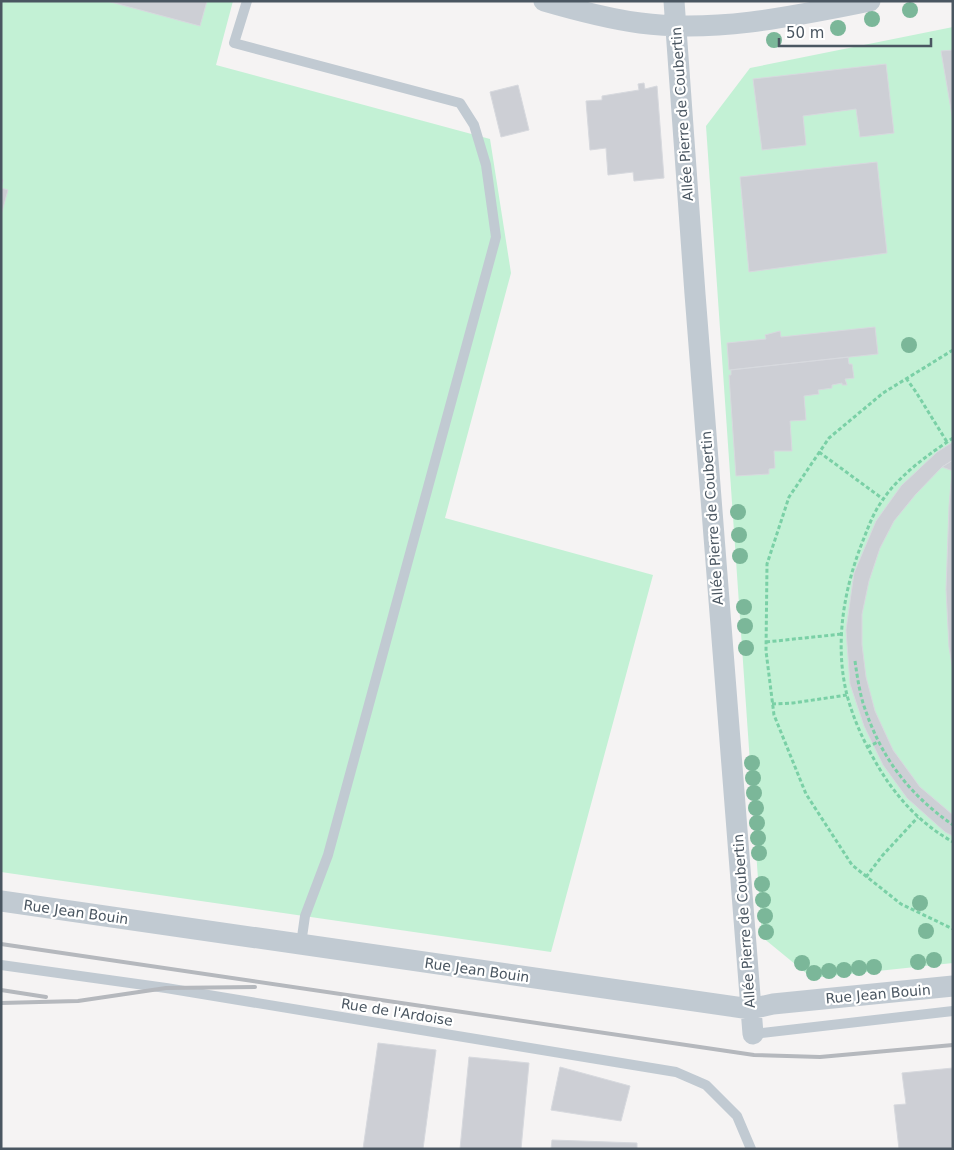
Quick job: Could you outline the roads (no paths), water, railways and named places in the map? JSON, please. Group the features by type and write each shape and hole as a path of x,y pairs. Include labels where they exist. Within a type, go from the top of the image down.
{"street":[{"path":"544,1 640,23 675,25 750,23 809,14 870,1"},
{"name":"Allée Pierre de Coubertin","path":"674,1 753,1034"},
{"name":"Rue Jean Bouin","path":"1,901 750,1009 773,1004 953,986"}],"lane":[{"path":"247,1 234,43 460,103 474,125 486,165 496,236 328,856 305,916 301,944"},
{"name":"Rue de l'Ardoise","path":"1,965 166,988 676,1072 706,1085 738,1116 751,1149"},
{"name":"Rue Jean Bouin","path":"753,1034 953,1011"}],"railway":[{"path":"1,944 754,1055 820,1057 953,1045"},
{"path":"1,1003 78,1001 166,988 255,987"},
{"path":"1,990 46,997"}]}
